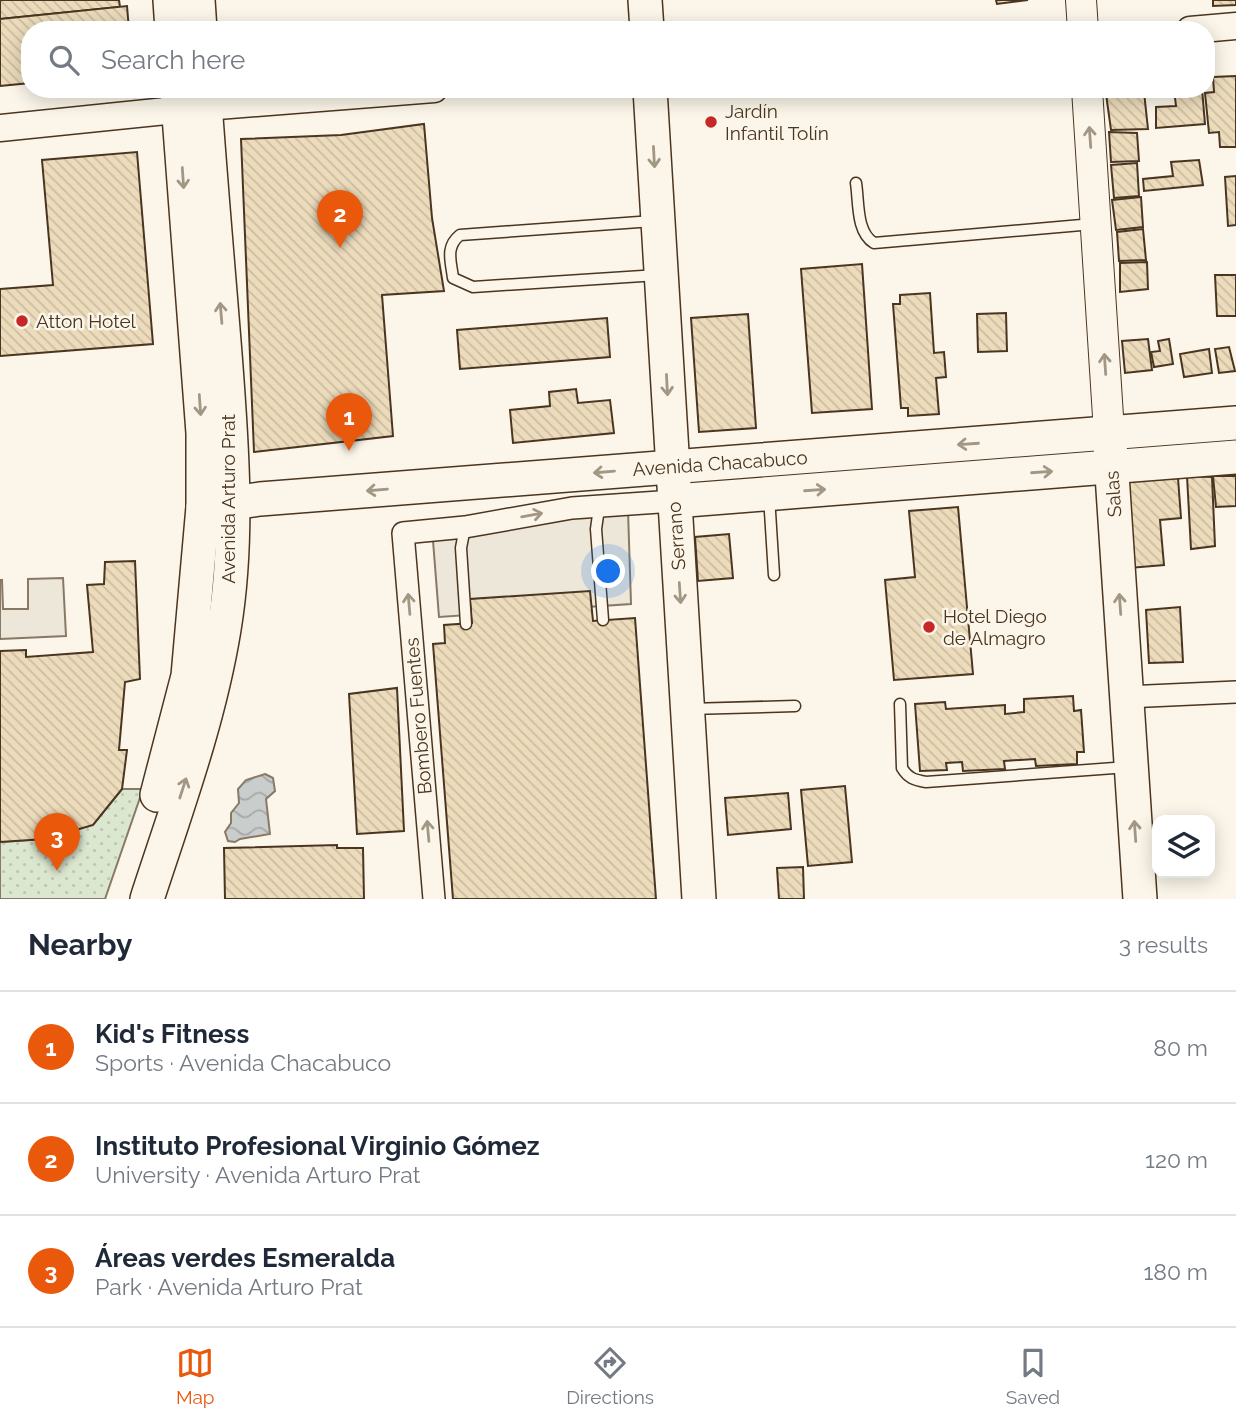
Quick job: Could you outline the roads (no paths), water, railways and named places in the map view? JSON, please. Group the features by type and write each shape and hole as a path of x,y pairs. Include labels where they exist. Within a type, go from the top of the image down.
{"main road":[{"path":"170,0 171,21"},
{"path":"198,0 199,21"},
{"path":"645,0 646,21"},
{"path":"1081,0 1082,21"},
{"name":"Serrano","path":"651,98 699,899"},
{"name":"Salas","path":"1088,98 1140,899"},
{"name":"Avenida Arturo Prat","path":"126,899 167,765 188,676 232,436 191,99"},
{"name":"Avenida Chacabuco","path":"218,505 260,499 1236,423"},
{"name":"Avenida Chacabuco","path":"674,501 1236,457"},
{"name":"Avenida Arturo Prat","path":"147,899 204,722 224,628 218,505"}],"street":[{"path":"1215,28 1236,26"},
{"path":"0,128 191,99 215,98"},
{"name":"Avenida Chacabuco","path":"403,533 465,527 572,508 674,501"},
{"name":"Bombero Fuentes","path":"403,533 434,899"},
{"path":"1126,697 1236,692"}],"lane":[{"path":"856,183 862,229 866,238 874,243 1096,224"},
{"path":"658,220 460,235 453,240 449,248 453,278 473,287 661,275"},
{"path":"769,493 774,575"},
{"path":"603,506 598,515 596,529 603,620"},
{"path":"465,527 461,548 466,624"},
{"path":"900,704 902,768 907,776 915,780 926,782 1131,767"},
{"path":"687,709 795,706"}],"water":[{"path":"265,774 273,778 275,791 266,799 270,834 235,842 228,841 225,832 231,823 231,813 239,803 238,789 246,780"}],"place":[{"name":"Jardín Infantil Tolín","path":"711,122"},
{"name":"Instituto Profesional Virginio Gómez","path":"340,248"},
{"name":"Atton Hotel","path":"22,321"},
{"name":"Kid's Fitness","path":"349,451"},
{"name":"Hotel Diego de Almagro","path":"929,627"},
{"name":"Áreas verdes Esmeralda","path":"57,871"}]}
